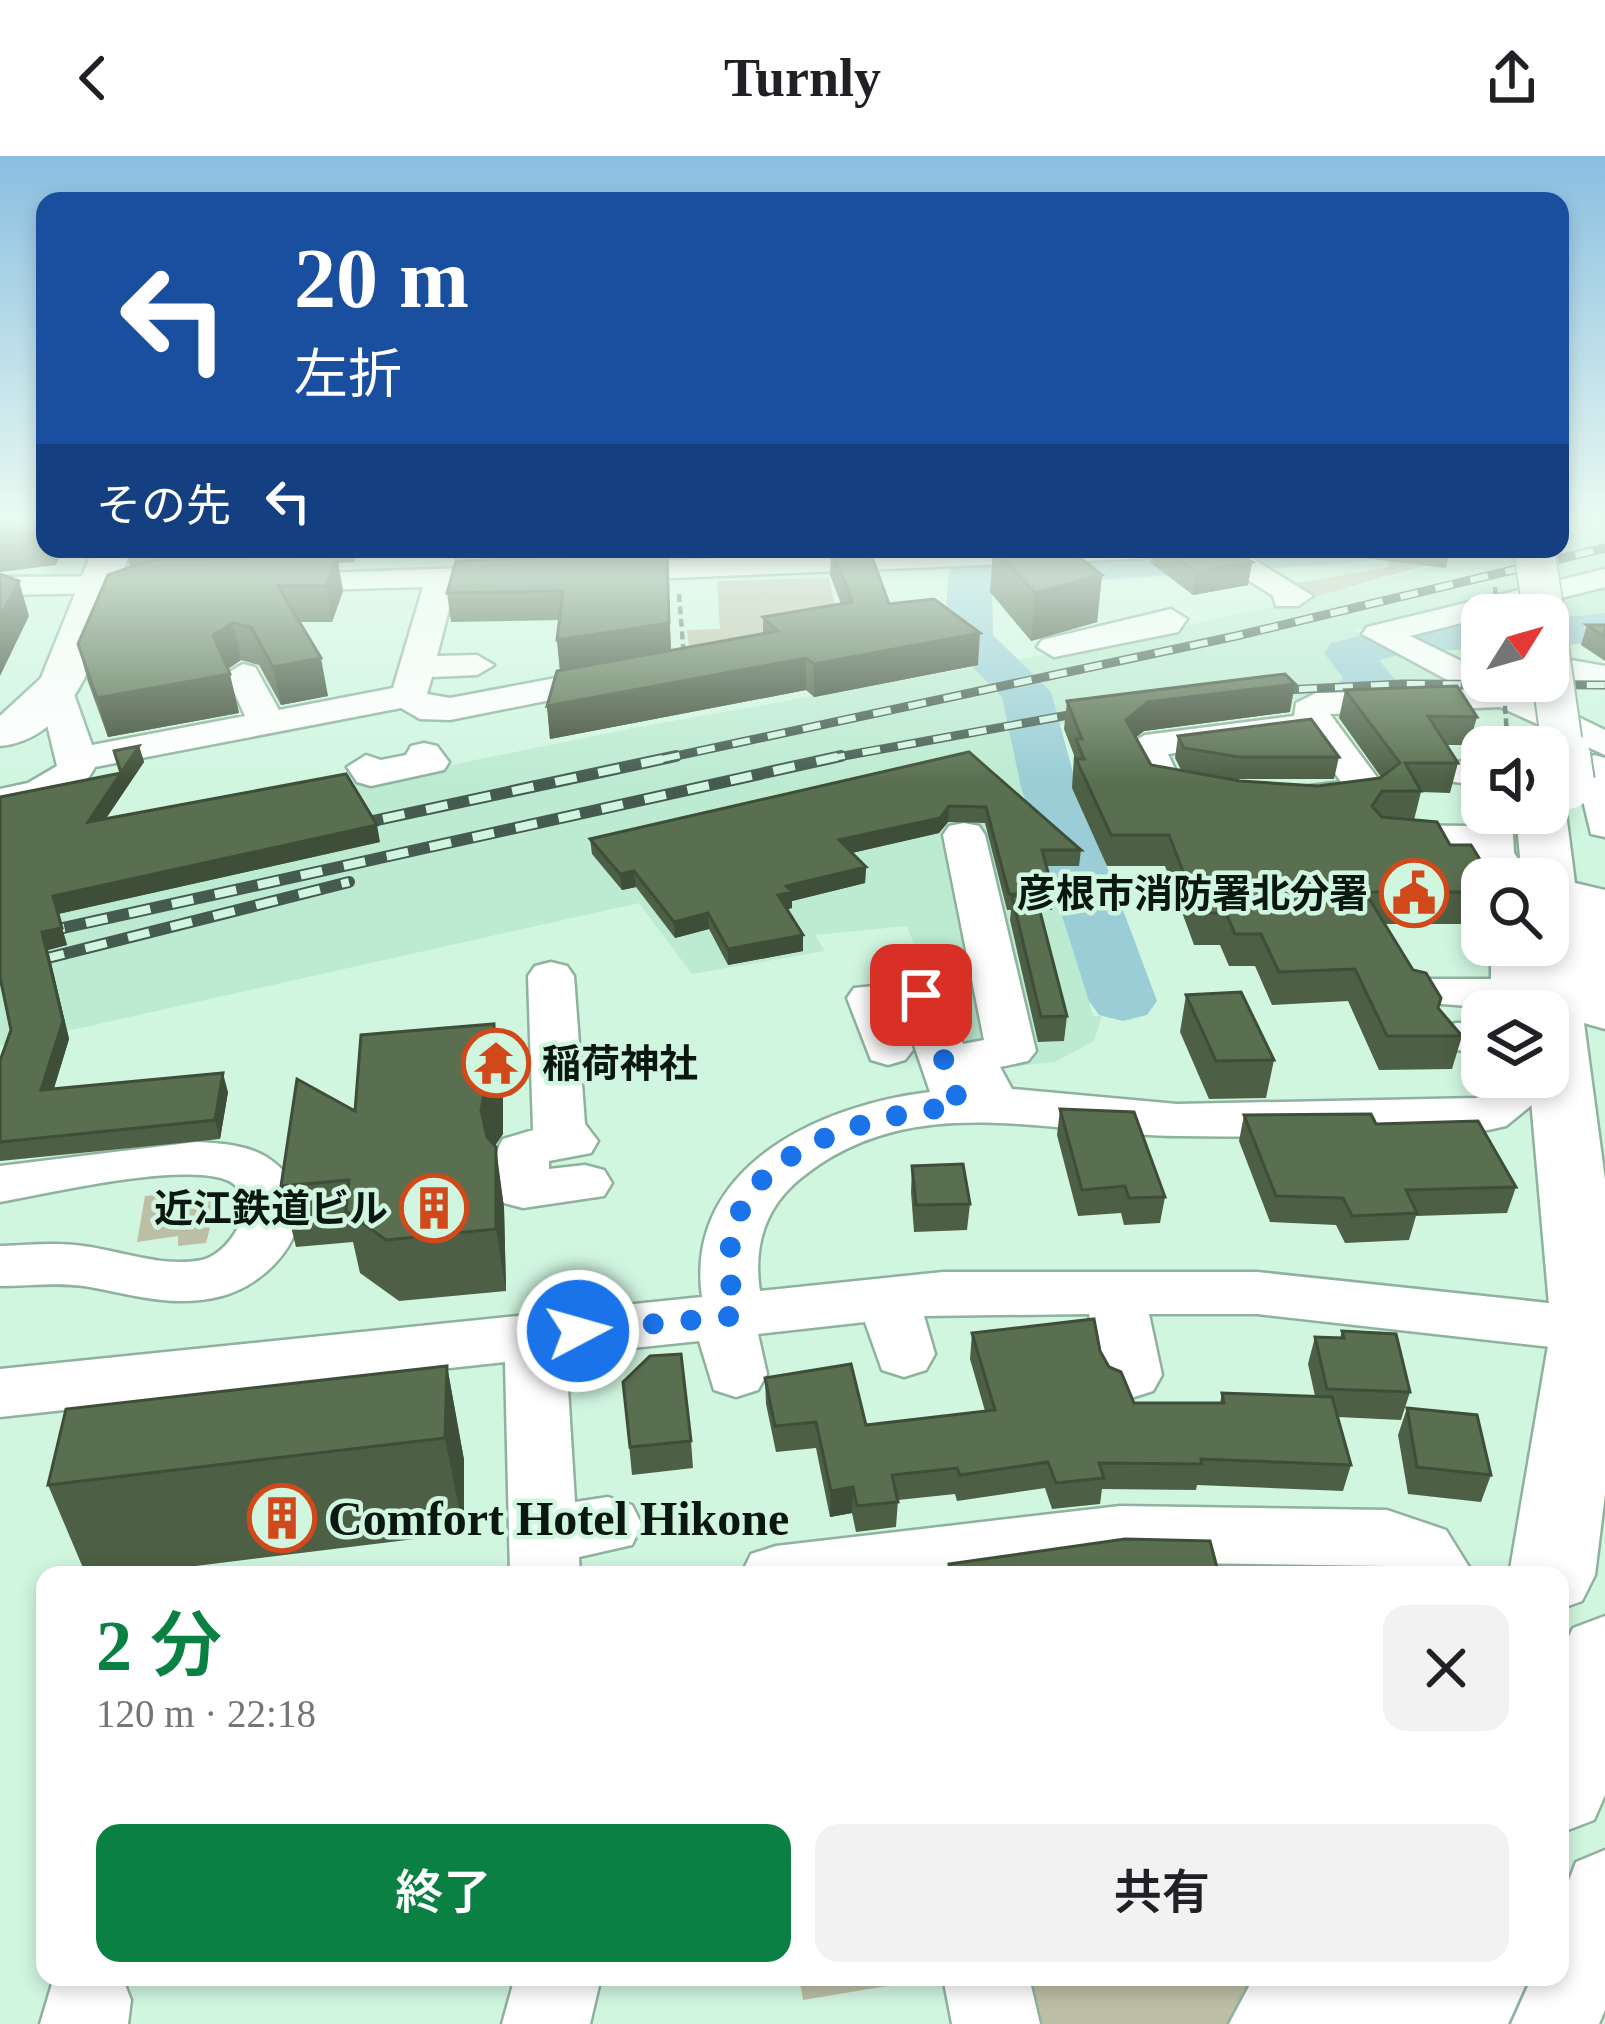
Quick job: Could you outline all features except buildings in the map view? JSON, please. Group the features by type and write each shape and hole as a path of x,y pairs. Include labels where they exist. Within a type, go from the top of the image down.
{"main road":[{"path":"1,726 64,607"},
{"path":"1,726 28,722 57,691 74,607"},
{"path":"1544,834 1554,931 1554,1026 1596,1329 1554,1566"},
{"path":"1552,834 1605,1011"},
{"path":"1569,1762 1605,1656"},
{"path":"1370,2024 1390,1986"},
{"path":"1450,2024 1471,1986"}],"street":[{"path":"419,689 436,607"},
{"path":"1461,612 1382,631 1403,648 1461,670"},
{"path":"1054,647 1166,625 1172,619"},
{"path":"419,689 477,664"},
{"path":"1,726 42,731 73,748 268,723 419,689 684,664"},
{"path":"1569,670 1605,676"},
{"path":"243,674 268,723"},
{"path":"1318,724 1145,746 1162,782 1258,794 1367,792 1309,711 1316,704 1461,687"},
{"path":"0,801 65,781 73,748 57,691"},
{"path":"549,701 596,692"},
{"path":"1569,807 1605,825"},
{"path":"1390,834 1461,815"},
{"path":"1496,858 1493,854 1508,834"},
{"path":"962,1106 970,1058 1011,1051 964,835"},
{"path":"1428,989 1510,975"},
{"path":"551,976 559,1130 575,1154"},
{"path":"888,1050 872,998 892,997 962,1106"},
{"path":"732,1336 730,1245 781,1166 832,1134 866,1121 962,1106 1173,1120 1335,1111 1488,1114 1513,1098"},
{"path":"0,1184 183,1160 241,1164 260,1179 270,1206 268,1234 251,1260 218,1277 178,1284 65,1264 0,1267"},
{"path":"0,1393 535,1336 732,1336 896,1327 943,1293 1257,1293 1596,1329"},
{"path":"1115,1294 1132,1375"},
{"path":"535,1336 544,1555 608,1525"},
{"path":"905,1566 1120,1534 1387,1538 1422,1550 1433,1566"},
{"path":"546,2024 556,1986"},
{"path":"988,1986 996,2024"},
{"path":"1273,2024 1300,1986"}],"path":[{"path":"680,607 684,664"}],"shaded area":[{"path":"719,607 835,607 840,628 689,650 687,630 720,629"},
{"path":"1269,607 1456,607 1355,631 1442,676 1461,677 1461,693 1239,702 1019,730 1093,1016 1102,1016 1094,1041 1055,1062 963,1072 907,926 815,935 825,951 692,974 639,903 0,1046 0,856 634,728 1078,649"},
{"path":"1569,607 1605,607 1605,622 1593,625 1569,618"},
{"path":"1569,681 1605,682 1605,690 1569,688"},
{"path":"220,1190 206,1243 178,1246 178,1236 137,1242 145,1196"},
{"path":"1222,1551 1389,1560 1394,1566 1214,1566"},
{"path":"801,1986 887,1986 803,2000"},
{"path":"1016,1986 1254,1986 1229,2024 1026,2024"}],"waterway":[{"path":"969,607 969,639 1026,692 1049,787 1123,1001"},
{"path":"1569,631 1605,627"},
{"path":"1361,688 1371,681 1348,653 1413,637 1461,636"}],"railway":[{"path":"340,828 1357,607"},
{"path":"1263,691 1403,684 1605,685"},
{"path":"829,759 1096,710"},
{"path":"829,759 841,756"},
{"path":"0,942 829,759"},
{"path":"0,970 349,882"}],"place":[{"name":"彦根市消防署北分署","path":"1414,893"},
{"name":"稲荷神社","path":"496,1063"},
{"name":"近江鉄道ビル","path":"434,1208"},
{"name":"Comfort Hotel Hikone","path":"282,1518"}],"route":[{"path":"578,1331 735,1316 730,1245 754,1193 781,1166 832,1134 866,1121 960,1106 921,995"}]}
